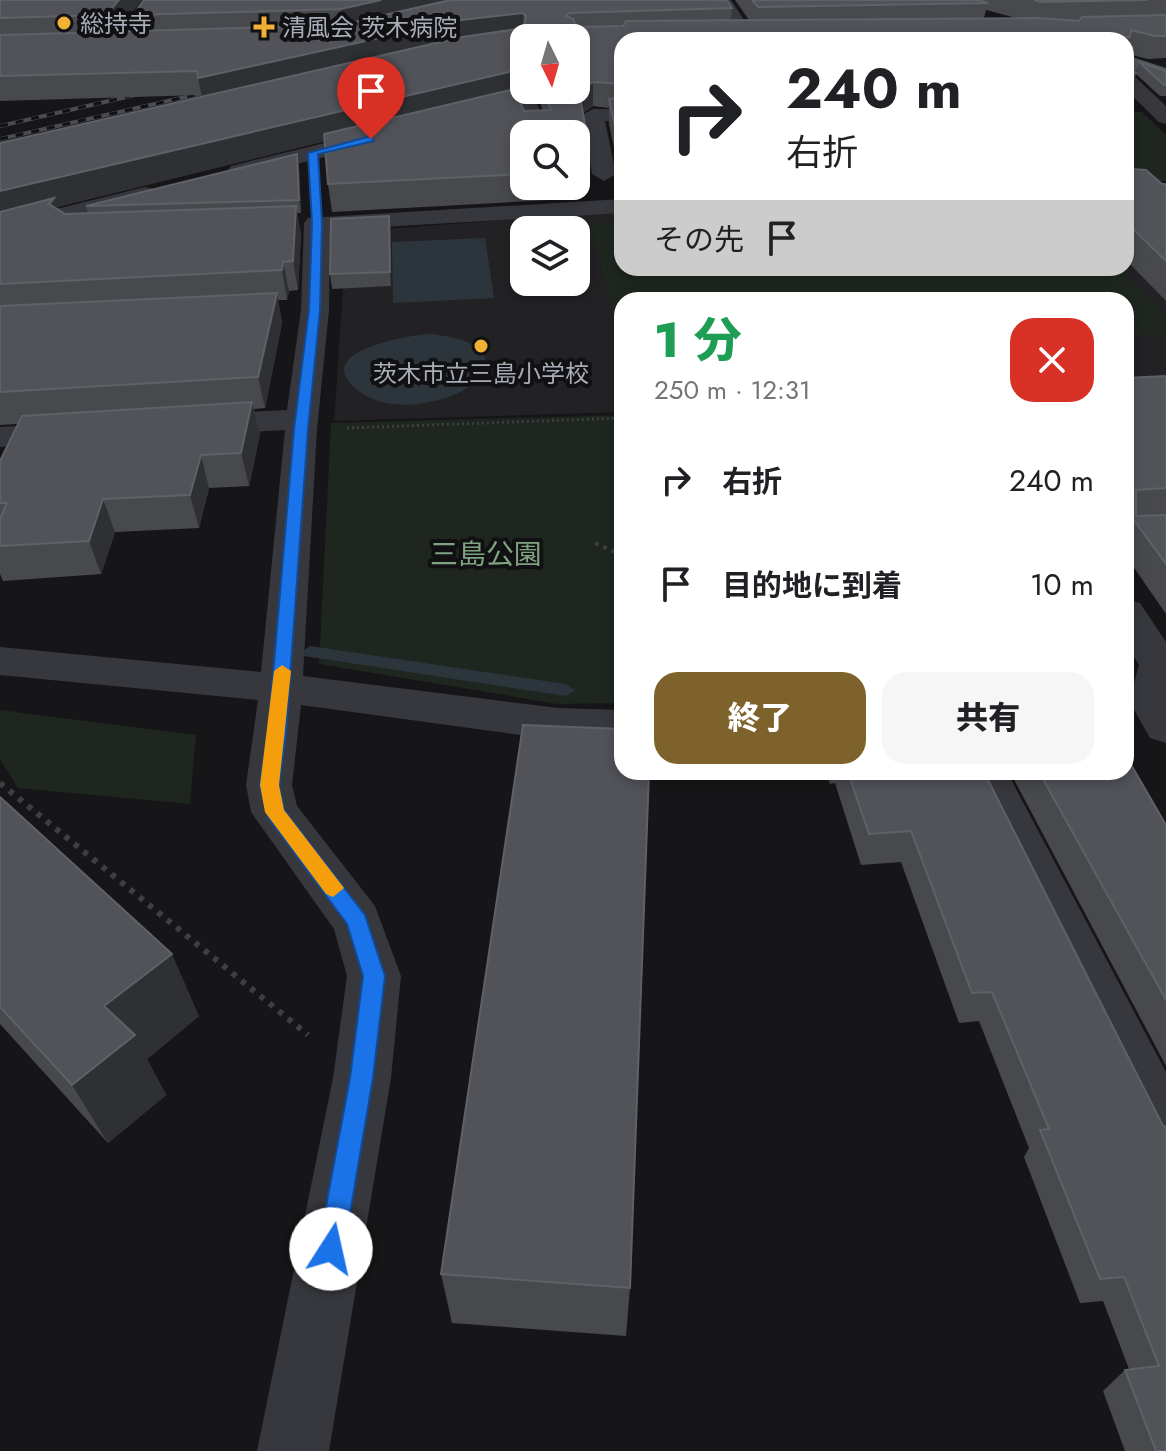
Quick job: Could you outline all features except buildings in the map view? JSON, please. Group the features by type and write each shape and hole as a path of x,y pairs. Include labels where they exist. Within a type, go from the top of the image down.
{"main road":[{"path":"1134,69 1166,74"}],"street":[{"path":"147,46 110,48 154,0"},
{"path":"704,13 727,6 751,32"},
{"path":"1134,74 1159,111"},
{"path":"443,121 515,104 529,105 534,120"},
{"path":"1134,106 1159,111"},
{"path":"590,193 613,190 593,115 614,115"},
{"path":"216,176 400,132"},
{"path":"293,1451 362,1078 374,976 357,921 275,812 269,785 281,690 302,424 299,311 313,153"},
{"path":"0,232 174,187"},
{"path":"308,206 510,200"},
{"path":"0,232 111,230"},
{"path":"162,428 302,424"},
{"path":"5,472 10,437 98,431"},
{"path":"1134,623 1163,664 1151,701 1166,727"},
{"path":"0,661 331,693 558,724 614,726"},
{"path":"988,780 1166,1132"}],"path":[{"path":"302,424 614,418"},
{"path":"595,543 614,551"},
{"path":"0,783 362,1078"}],"shaded area":[{"name":"茨木市立三島小学校","path":"1166,191 1166,392 1134,394 1134,292 614,292 614,412 334,421 347,232 510,220 510,296 590,296 590,216 557,216 614,212 614,276 1134,276 1134,193"},
{"path":"485,238 494,298 393,303 392,242"},
{"path":"430,334 460,339 477,348 483,354 486,373 459,393 404,405 369,397 355,388 345,375 346,364 355,354 369,347"}],"green space":[{"path":"1134,112 1142,112 1166,135 1166,181 1134,183"},
{"path":"614,222 614,276 1128,276 1166,315 1166,334 1134,335 1134,292 614,292 614,320 590,223"},
{"name":"三島公園","path":"614,415 614,703 557,704 319,664 331,423"},
{"path":"0,710 196,735 190,804 18,788 0,759"}],"waterway":[{"path":"310,652 566,690"}],"railway":[{"path":"0,139 212,91"},
{"path":"0,126 148,92"}],"slow traffic":[{"path":"282,671 269,785 275,812 333,888"}],"place":[{"name":"総持寺","path":"64,23"},
{"name":"清風会 茨木病院","path":"264,27"},
{"name":"茨木市立三島小学校","path":"481,346"}],"route":[{"path":"331,1249 362,1078 374,976 357,921 275,812 269,785 277,733 301,429 315,310 317,223 313,153 371,139"}]}
